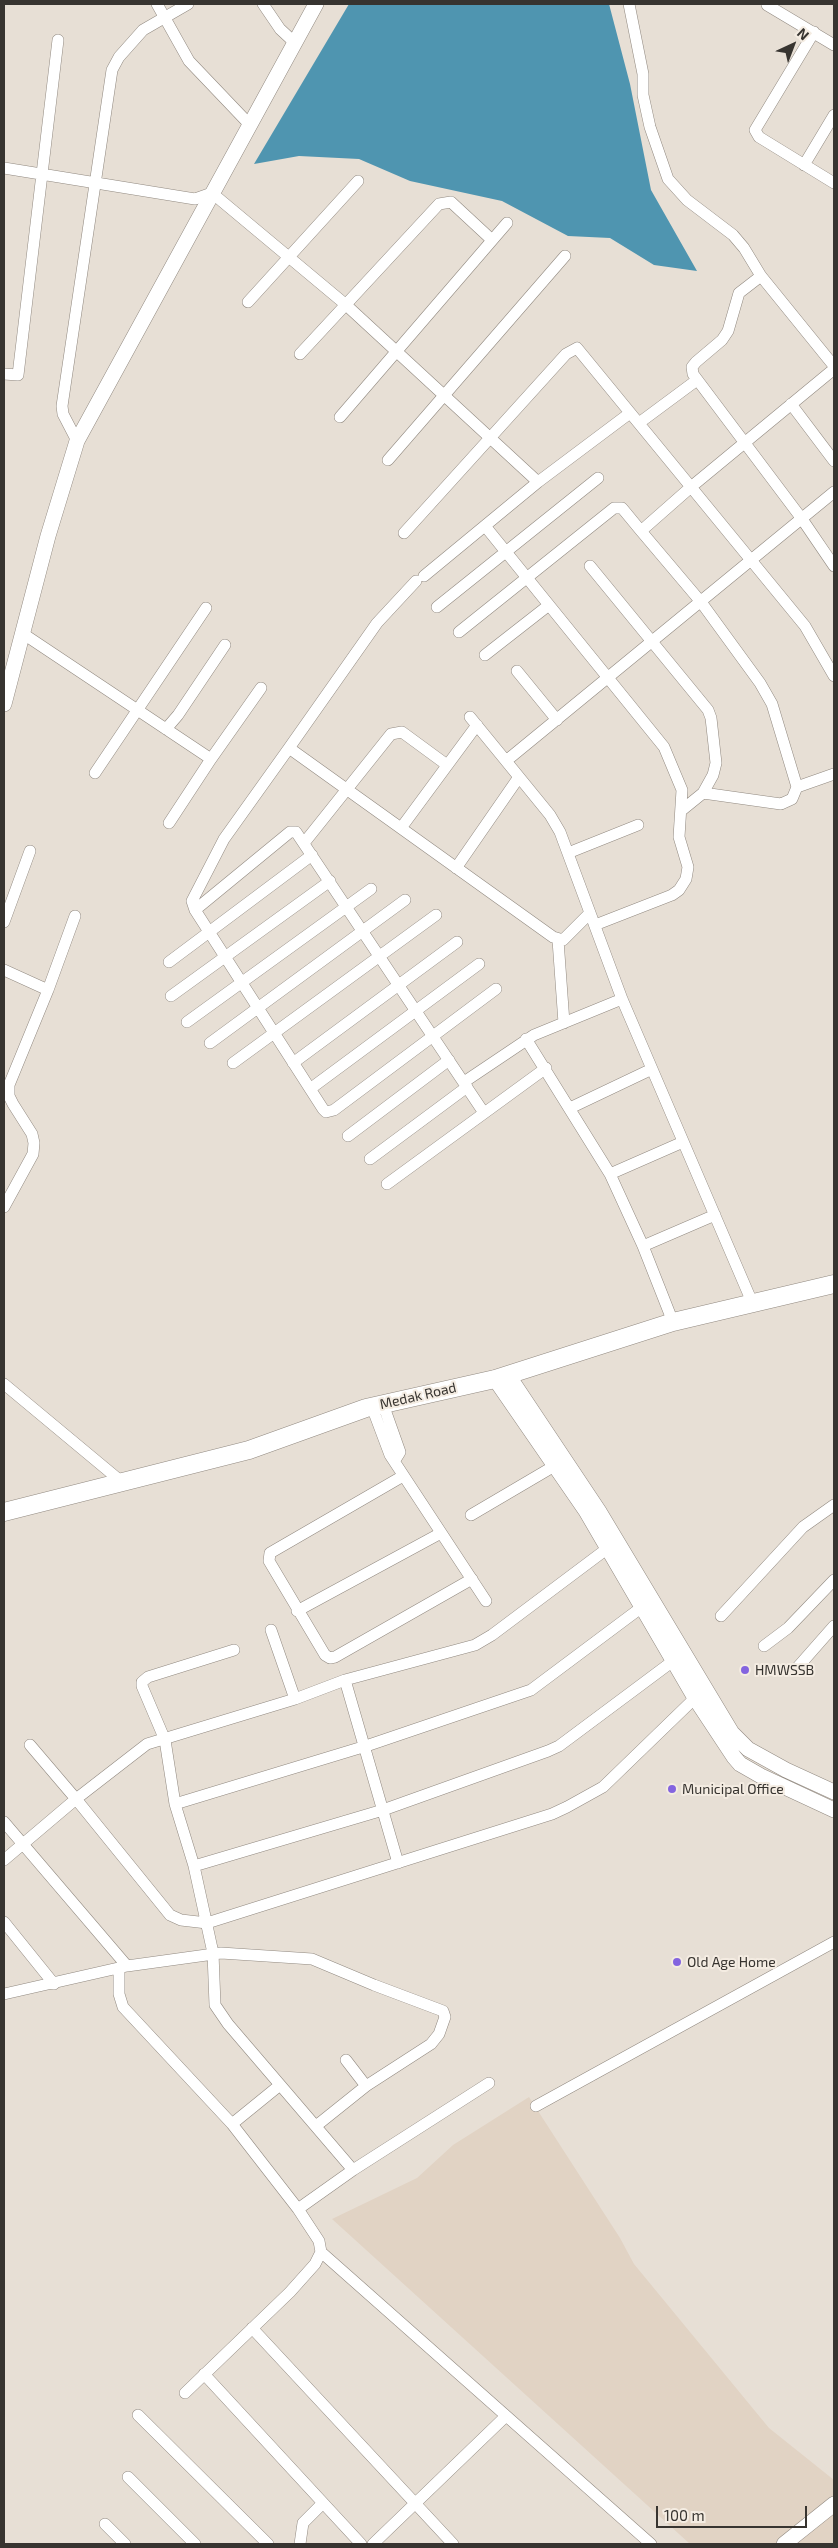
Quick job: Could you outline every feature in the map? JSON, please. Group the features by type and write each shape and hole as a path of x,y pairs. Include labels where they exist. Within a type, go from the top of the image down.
{"main road":[{"name":"Medak Road","path":"4,1512 249,1450 378,1406 501,1377 673,1322 834,1284"}],"street":[{"path":"157,4 189,61 250,125"},
{"path":"77,441 66,421 62,406 112,70 130,42 143,30 188,4"},
{"path":"263,4 280,29 294,42"},
{"path":"4,704 22,633 77,441 316,4"},
{"path":"629,4 643,74 643,95 662,166 678,192 733,236 744,248 761,276 834,368 641,531"},
{"path":"767,5 834,45"},
{"path":"814,32 755,130 759,138 834,183"},
{"path":"4,374 18,376 58,40"},
{"path":"804,165 834,115"},
{"path":"4,168 195,199 212,194"},
{"path":"248,302 358,181"},
{"path":"212,194 345,304 538,482"},
{"path":"300,354 345,304 444,202 451,202 492,240"},
{"path":"340,417 507,223"},
{"path":"388,460 565,256"},
{"path":"761,276 739,293 728,331 722,340 692,367 697,380 802,519 834,566"},
{"path":"404,533 566,354 576,348 805,626 834,676"},
{"path":"639,423 697,380"},
{"path":"791,404 834,462"},
{"path":"496,989 330,1112 323,1109 195,910 192,901 224,839 377,623 420,579 538,482 630,412"},
{"path":"437,607 598,478"},
{"path":"506,761 652,644 834,492"},
{"path":"459,632 528,579 614,508 622,508 701,602 760,683 772,704 797,786 792,799 781,804 703,794"},
{"path":"485,526 664,747 682,790 682,810 678,837 688,873 679,890 672,895 595,925"},
{"path":"590,566 708,710 711,718 716,764 709,786 703,794 682,810"},
{"path":"485,655 549,605"},
{"path":"95,773 206,608"},
{"path":"22,633 211,759"},
{"path":"166,729 178,715 225,645"},
{"path":"517,671 557,720"},
{"path":"169,823 261,688"},
{"path":"401,828 447,765 473,721 556,823 622,999 752,1302"},
{"path":"304,843 391,734 402,732 447,765"},
{"path":"289,748 558,940"},
{"path":"797,786 834,774"},
{"path":"456,868 519,777"},
{"path":"568,853 638,825"},
{"path":"195,910 293,830 330,881 484,1113"},
{"path":"4,922 30,851"},
{"path":"169,962 312,855"},
{"path":"171,996 330,881"},
{"path":"187,1022 371,889"},
{"path":"210,1043 405,900"},
{"path":"558,940 568,937 590,913"},
{"path":"233,1063 436,915"},
{"path":"4,1207 34,1154 32,1134 9,1096 9,1085 48,990 75,916"},
{"path":"558,940 564,1022"},
{"path":"294,1063 457,942"},
{"path":"310,1089 479,964"},
{"path":"4,970 48,990"},
{"path":"370,1159 465,1084 526,1039 622,999"},
{"path":"526,1039 546,1068 610,1174 643,1246 673,1322"},
{"path":"348,1136 449,1060"},
{"path":"387,1184 546,1068"},
{"path":"570,1108 652,1070"},
{"path":"610,1174 683,1142"},
{"path":"643,1246 715,1215"},
{"path":"501,1377 608,1548 672,1661 734,1757 740,1764 774,1783 834,1810"},
{"path":"501,1377 600,1513 723,1720 740,1743 786,1770 834,1792"},
{"path":"4,1384 123,1483"},
{"path":"378,1406 390,1455 486,1601"},
{"path":"471,1515 556,1465"},
{"path":"403,1476 270,1553 269,1561 325,1655 330,1658 472,1579"},
{"path":"721,1616 803,1527 834,1505"},
{"path":"297,1610 441,1532"},
{"path":"4,1860 76,1799 147,1744 295,1699 345,1680 475,1644 492,1635 608,1548"},
{"path":"764,1646 788,1628 834,1580"},
{"path":"175,1804 366,1746 531,1690 642,1607"},
{"path":"797,1668 834,1626"},
{"path":"271,1630 295,1699"},
{"path":"234,1650 144,1679 142,1686 165,1740 175,1804 194,1866 213,1953 215,2005 224,2020 353,2170"},
{"path":"194,1866 383,1810 559,1746 672,1661"},
{"path":"345,1680 366,1746 398,1863"},
{"path":"30,1745 170,1915 181,1920 206,1923 552,1814 592,1795 614,1778 695,1698"},
{"path":"748,1767 759,1755"},
{"path":"4,1822 123,1967 119,1994 123,2007 232,2124 298,2208 319,2241 321,2252 316,2264 185,2392"},
{"path":"4,1922 54,1984"},
{"path":"536,2106 834,1942"},
{"path":"4,1994 123,1967 213,1953 312,1958 374,1986 443,2011 445,2017 434,2040 366,2086 316,2126"},
{"path":"346,2060 366,2086"},
{"path":"298,2208 353,2170 489,2083"},
{"path":"232,2124 280,2085"},
{"path":"321,2252 651,2544"},
{"path":"252,2328 453,2544"},
{"path":"204,2374 361,2544"},
{"path":"138,2415 268,2544"},
{"path":"373,2544 506,2416"},
{"path":"128,2477 195,2544"},
{"path":"300,2544 303,2522 323,2503"},
{"path":"784,2544 834,2504"},
{"path":"105,2524 125,2544"}],"shaded area":[{"path":"529,2097 620,2238 634,2264 769,2428 834,2480 834,2498 775,2544 690,2544 332,2219 417,2178 453,2145"},
{"path":"834,2507 834,2544 794,2544"}],"water":[{"path":"349,4 609,4 630,84 651,190 697,271 654,265 610,238 568,236 502,201 410,181 359,159 299,156 254,164"}],"place":[{"name":"HMWSSB","path":"745,1670"},
{"name":"Municipal Office","path":"672,1789"},
{"name":"Old Age Home","path":"677,1962"}]}
